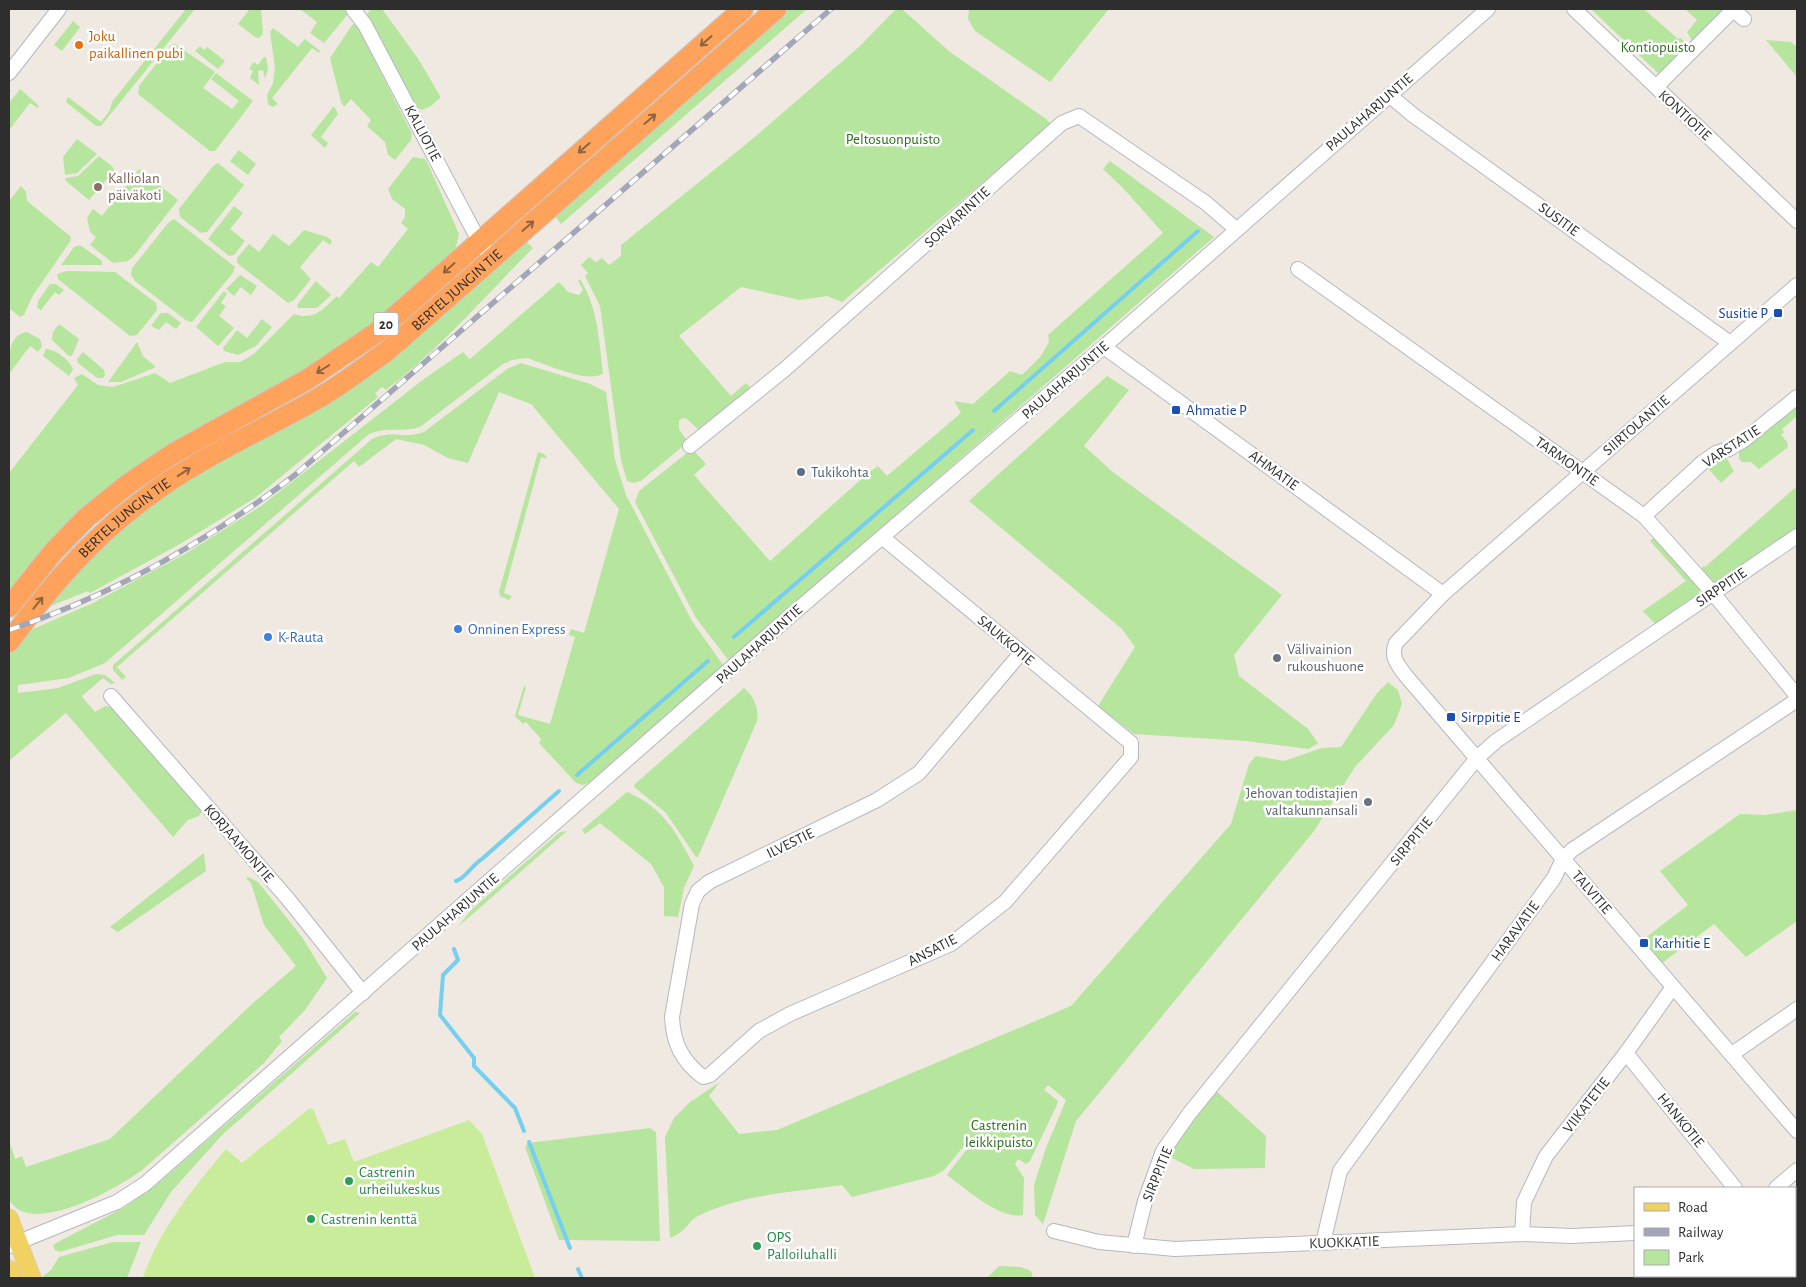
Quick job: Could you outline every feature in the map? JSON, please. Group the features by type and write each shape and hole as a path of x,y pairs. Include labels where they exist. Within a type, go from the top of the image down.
{"highway":[{"name":"BERTEL JUNGIN TIE","path":"9,607 54,551 86,518 128,484 174,453 342,358 376,333 743,9"},
{"name":"BERTEL JUNGIN TIE","path":"9,642 71,564 109,526 148,496 194,466 316,400 387,351 776,9"}],"main road":[{"path":"9,1218 13,1243 32,1278"},
{"path":"9,1269 12,1278"}],"street":[{"path":"9,73 60,9"},
{"name":"KALLIOTIE","path":"353,9 374,42 479,241 492,259"},
{"name":"PAULAHARJUNTIE","path":"13,1243 118,1202 145,1184 882,537 1104,347 1488,9"},
{"name":"KONTIOTIE","path":"1574,9 1797,221"},
{"path":"1656,87 1734,10 1744,19"},
{"name":"SUSITIE","path":"1389,95 1413,115 1730,343"},
{"name":"SORVARINTIE","path":"690,446 784,370 1062,123 1078,116 1206,203 1236,229"},
{"name":"TARMONTIE","path":"1298,269 1644,516 1713,593 1797,696"},
{"name":"SIIRTOLANTIE","path":"1393,650 1396,643 1443,594 1797,285"},
{"name":"AHMATIE","path":"1104,347 1443,594"},
{"name":"VARSTATIE","path":"1644,516 1703,462 1716,453 1729,449 1744,440 1797,396"},
{"name":"SIRPPITIE","path":"1134,1246 1145,1200 1163,1151 1189,1114 1477,758 1492,744 1797,536"},
{"name":"SAUKKOTIE","path":"882,537 1131,743"},
{"name":"TALVITIE","path":"1393,650 1395,660 1406,676 1797,1131"},
{"name":"ILVESTIE","path":"703,1077 692,1069 677,1048 672,1034 672,1018 692,904 698,891 709,882 877,800 919,773 1021,653"},
{"name":"KORJAAMONTIE","path":"111,696 288,899 363,993"},
{"name":"HARAVATIE","path":"1323,1243 1340,1170 1554,878 1563,859 1588,840 1797,700"},
{"name":"ANSATIE","path":"703,1077 710,1075 759,1031 790,1014 951,944 1005,902 1131,757 1131,743"},
{"name":"VIIKATETIE","path":"1522,1234 1524,1202 1546,1156 1626,1053 1667,992 1673,987"},
{"path":"1732,1054 1797,1010"},
{"name":"HANKOTIE","path":"1626,1053 1734,1187"},
{"path":"1777,1187 1797,1170"},
{"name":"KUOKKATIE","path":"1054,1231 1099,1242 1175,1249 1522,1234 1572,1236 1634,1233"}],"green space":[{"path":"186,9 195,9 101,126 96,126 66,102 68,97 101,122 110,110 112,102"},
{"path":"250,9 261,9 263,34 259,38 238,24"},
{"path":"300,9 347,9 348,14 324,43 310,33 317,22"},
{"path":"371,9 382,9 419,60 440,96 431,106 422,110 416,107 367,14"},
{"path":"789,9 807,9 561,224 555,216"},
{"name":"Peltosuonpuisto","path":"896,9 902,9 950,52 1046,119 1050,123 1048,127 842,302 827,296 800,300 741,287 679,336 731,396 746,383 751,388 700,431 687,419 682,418 679,421 679,429 688,442 641,481 633,483 627,481 621,460 600,306 585,276 588,273 581,265 589,257 596,262 602,258 609,265 621,256 621,245 750,141 860,46"},
{"path":"969,9 1109,9 1050,82 975,31 968,19"},
{"name":"Kontiopuisto","path":"1591,9 1644,9 1678,39 1681,38 1685,43 1685,49 1659,74"},
{"path":"1685,9 1728,9 1694,44 1687,32 1697,20"},
{"path":"73,21 80,27 62,51 54,45"},
{"path":"353,24 356,24 412,134 411,140 395,160 388,155 385,142 367,126 371,120 351,99 344,107 341,102 330,58"},
{"path":"273,28 298,47 305,39 320,51 319,53 312,48 272,98 278,104 272,107 268,104 267,95 273,83 275,67 270,32"},
{"path":"1766,40 1791,42 1797,47 1797,77"},
{"path":"175,44 215,72 203,88 232,109 239,101 211,79 216,73 253,101 215,151 210,151 138,94 139,86 171,45"},
{"path":"200,46 204,50 207,47 225,61 218,69 195,51"},
{"path":"266,57 268,69 265,79 263,70 258,71 259,85 250,78 253,71 249,69 254,62 258,65"},
{"path":"20,89 39,106 38,108 30,103 9,130 9,103"},
{"path":"334,106 338,114 321,137 328,143 325,148 311,135"},
{"path":"77,139 97,154 77,173 65,175 63,157"},
{"path":"239,150 256,164 248,175 230,161"},
{"path":"99,156 113,167 114,171 89,200 66,181 65,178 78,176"},
{"path":"413,157 425,159 428,164 459,234 456,247 435,272 340,350 168,449 9,596 9,473 78,385 74,378 82,374 98,385 113,387 155,373 170,383 225,362 240,362 254,354 294,314 301,316 313,315 337,296 339,298 371,262 378,267 408,229 401,223 405,217 405,209 392,199 388,189"},
{"path":"1110,161 1214,237 729,661 696,618 635,502 639,491 687,453 695,452 706,464 694,475 770,561 867,474 878,466 887,476 961,413 954,401 973,404 1010,371 1022,375 1041,356 1049,342 1048,335 1163,233 1124,189 1103,169"},
{"path":"218,163 244,185 207,232 201,233 180,217 179,209 213,166"},
{"path":"139,169 178,200 134,256 128,261 113,263 90,245 96,237 90,232 87,218 93,209 102,216"},
{"path":"21,186 26,192 27,201 70,236 71,240 32,297 24,315 20,317 9,308 9,201"},
{"path":"234,206 243,213 230,229 245,241 234,255 229,256 208,239"},
{"path":"174,219 235,267 233,273 192,322 187,321 135,281 131,275 132,268 169,222"},
{"path":"304,230 327,237 332,241 330,245 323,240 300,267 311,279 294,300 288,303 237,263 237,258 249,244 259,252 273,234 289,246"},
{"path":"526,241 533,248 443,340 386,390 382,387 375,393 378,397 255,498 180,544 90,593 88,591 43,609 98,548 153,502 197,474 321,405"},
{"path":"80,245 102,261 102,265 61,265 74,247"},
{"path":"67,271 115,272 156,303 157,310 137,335 130,336 58,279 57,274"},
{"path":"240,275 257,286 251,295 241,287 234,296 226,289"},
{"path":"580,279 591,301 594,313 599,336 603,373 597,376 578,375 527,358 512,360 503,364 420,427 407,430 382,430 369,434 105,663 69,678 18,685 18,693 58,688 96,674 105,675 115,683 111,684 103,678 82,696 83,698 95,712 105,706 112,707 202,811 199,816 188,820 173,837 66,713 9,761 9,656 26,632 93,603 185,554 261,506 424,379 463,352 470,359 559,282 568,292 579,295 583,290 578,281"},
{"path":"316,281 331,295 317,308 298,308 297,305"},
{"path":"50,284 56,284 64,290 59,295 55,292 41,310 37,308 38,301"},
{"path":"224,291 227,294 221,303 226,306 219,316 234,328 218,346 196,327"},
{"path":"168,313 181,323 176,329 166,322 159,330 151,326 160,314"},
{"path":"262,319 272,327 256,346 238,355 224,351 223,348 237,330 247,338"},
{"path":"59,324 79,339 72,356 69,356 52,340 53,332"},
{"path":"27,332 40,339 42,346 38,352 30,346 9,374 10,348 20,334"},
{"path":"137,342 143,356 156,367 121,382 108,382"},
{"path":"46,349 58,353 66,359 73,370 69,376 43,356"},
{"path":"83,352 104,370 105,375 103,378 97,378 78,363 77,359"},
{"path":"521,363 590,384 606,392 615,460 626,495 692,621 723,665 592,782 583,785 576,783 539,743 541,739 526,722 523,724 515,716 524,686 526,687 518,715 550,724 575,637 569,635 571,629 584,633 619,509 531,404 499,392 468,463 448,458 424,445 396,439 359,467 354,461 117,667 126,677 122,680 113,670 113,665 372,439 392,434 410,435 424,432 507,369"},
{"path":"1107,376 1129,390 1084,446 1114,473 1282,595 1234,655 1239,676 1308,729 1318,743 1309,749 1246,741 1134,734 1098,706 1135,647 1122,629 969,501"},
{"path":"1797,402 1797,416 1782,429 1784,432 1781,435 1788,443 1787,448 1759,469 1751,462 1742,462 1739,459 1739,450"},
{"path":"538,452 544,454 548,459 541,457 504,593 512,596 509,600 500,596 499,592"},
{"path":"1723,456 1734,471 1721,483 1706,466"},
{"path":"1797,486 1797,531 1718,583 1712,582 1700,572 1703,566 1705,567"},
{"path":"1655,537 1700,588 1697,598 1657,626 1643,611 1686,581 1650,541"},
{"name":"Castrenin leikkipuisto","path":"1388,682 1398,690 1402,704 1394,725 1355,767 1314,831 1076,1121 1043,1224 1035,1215 1034,1185 1046,1148 1066,1100 1048,1085 1044,1090 1058,1101 1056,1107 1030,1161 1026,1164 1018,1159 1015,1164 1024,1178 1023,1215 1004,1213 994,1208 947,1175 967,1149 964,1146 944,1170 934,1176 852,1197 842,1185 734,1202 696,1217 680,1233 670,1238 665,1137 674,1118 690,1102 720,1082 709,1096 739,1134 777,1130 1071,1006 1231,824 1249,764 1256,756 1284,761 1322,748 1341,747 1377,693"},
{"path":"744,688 751,695 755,703 757,721 698,857 696,857 666,813 634,787 635,784"},
{"path":"627,792 640,798 660,813 675,832 694,866 684,888 678,917 664,916 664,887 651,864 600,823 585,834 582,830"},
{"path":"1797,810 1797,921 1746,957 1714,924 1662,963 1644,939 1688,905 1660,871 1740,814 1765,815"},
{"path":"567,831 458,927 471,910 560,832"},
{"path":"204,853 206,871 118,932 110,927"},
{"path":"249,877 258,882 302,937 327,978 305,1010 279,1037 282,1041 264,1063 141,1171 113,1188 75,1206 55,1212 36,1214 21,1211 10,1201 9,1197 9,1140 15,1159 22,1156 26,1167 110,1139 252,1004 296,966 264,925 251,883 246,878"},
{"path":"355,1012 360,1013 222,1135 171,1192 144,1235 117,1235 60,1252 55,1250 53,1245 125,1207 156,1185"},
{"path":"1214,1089 1266,1136 1265,1168 1194,1169 1168,1156"},
{"name":"Castrenin urheilukeskus","path":"310,1108 314,1111 328,1145 345,1139 354,1162 469,1120 482,1134 535,1278 143,1278 158,1243 178,1210 226,1149 242,1163"},
{"path":"650,1128 656,1132 660,1241 559,1240 525,1147 528,1143"},
{"path":"113,1242 141,1242 127,1278 41,1278 51,1270 59,1257"},
{"path":"999,1266 1021,1267 1031,1271 1033,1278 987,1278"}],"waterway":[{"path":"994,411 1198,231"},
{"path":"734,637 973,430"},
{"path":"577,775 708,661"},
{"path":"456,881 462,878 559,791"},
{"path":"454,949 458,960 443,975 440,1015 474,1058 474,1066 515,1108 524,1131"},
{"path":"529,1142 570,1248"},
{"path":"578,1269 582,1278"}],"railway":[{"path":"9,630 85,600 158,564 228,522 295,475 831,9"}],"place":[{"name":"Joku paikallinen pubi","path":"79,45"},
{"name":"Kalliolan päiväkoti","path":"98,187"},
{"name":"Susitie P","path":"1778,313"},
{"name":"Ahmatie P","path":"1176,410"},
{"name":"Tukikohta","path":"801,472"},
{"name":"Onninen Express","path":"458,629"},
{"name":"K-Rauta","path":"268,637"},
{"name":"Välivainion rukoushuone","path":"1277,658"},
{"name":"Sirppitie E","path":"1451,717"},
{"name":"Jehovan todistajien valtakunnansali","path":"1368,802"},
{"name":"Karhitie E","path":"1644,943"},
{"name":"Castrenin urheilukeskus","path":"349,1181"},
{"name":"Castrenin kenttä","path":"311,1219"},
{"name":"OPS Palloiluhalli","path":"757,1246"}]}
